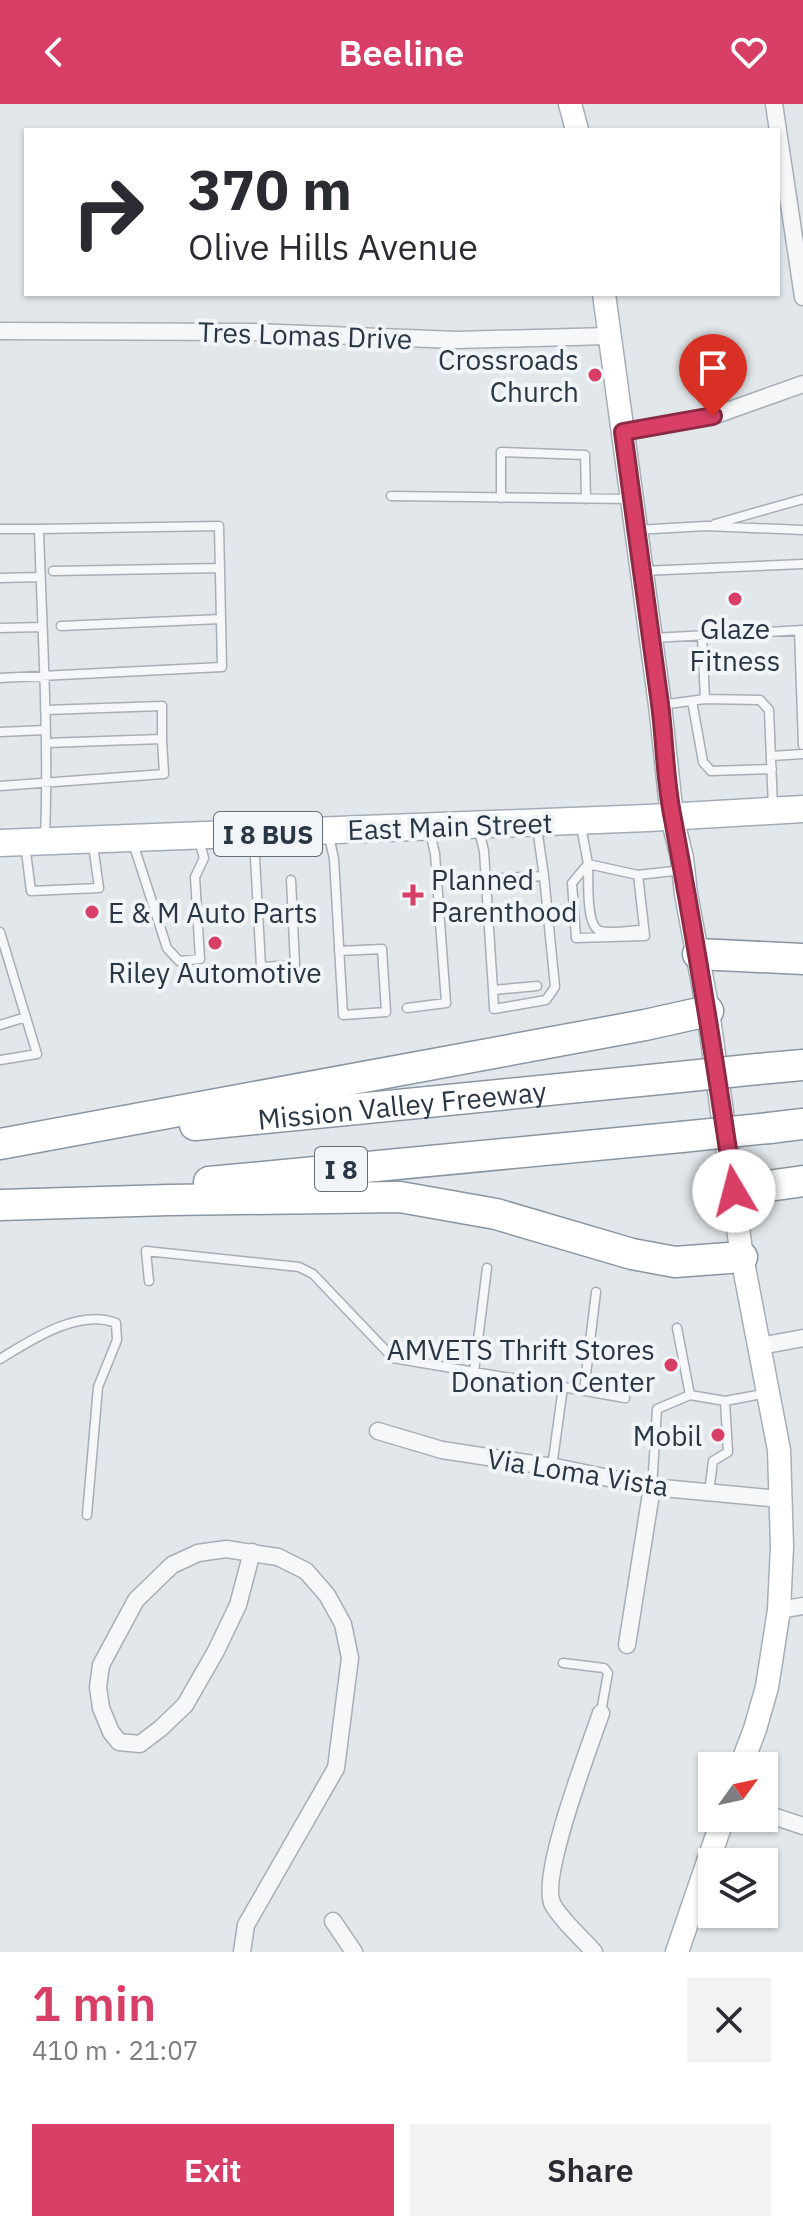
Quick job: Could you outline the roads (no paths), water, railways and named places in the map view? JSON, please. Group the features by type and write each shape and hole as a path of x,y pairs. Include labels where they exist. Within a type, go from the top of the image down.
{"highway":[{"path":"698,954 803,959"},
{"path":"0,1144 708,1011"},
{"name":"Mission Valley Freeway","path":"0,1144 803,1065"},
{"name":"Mission Valley Freeway","path":"0,1204 803,1124"},
{"path":"734,1191 803,1181"},
{"path":"0,1204 400,1197 496,1214 632,1254 675,1262 742,1257"}],"main road":[{"path":"570,104 576,128"},
{"path":"604,296 660,705 672,817 708,1011 742,1257 779,1450 782,1546 779,1610 767,1687 746,1752"},
{"name":"East Main Street","path":"23,843 803,809"},
{"path":"677,1952 718,1832"}],"street":[{"path":"774,104 778,128"},
{"path":"780,144 803,297"},
{"name":"Tres Lomas Drive","path":"0,331 252,332 456,340 609,336"},
{"path":"623,432 713,416 803,384"},
{"path":"760,1346 803,1338"},
{"name":"Via Loma Vista","path":"378,1431 442,1450 652,1487 781,1499"},
{"path":"627,1645 652,1487"},
{"path":"242,1952 246,1925 336,1768 350,1658 343,1624 327,1595 306,1571 278,1557 252,1552 212,1550 185,1558 161,1574 136,1600 105,1655 99,1676 101,1708 119,1742 140,1744 161,1728 185,1705 216,1651 238,1605 252,1552"},
{"path":"779,1610 803,1606"},
{"path":"594,1952 551,1903 549,1880 566,1817 601,1713"},
{"path":"778,1818 803,1826"},
{"path":"333,1921 354,1952"}],"lane":[{"path":"501,498 501,452 585,455 586,499"},
{"path":"391,496 631,499"},
{"path":"706,526 803,499"},
{"path":"0,529 219,526 222,667 0,678"},
{"path":"636,530 706,526 803,530"},
{"path":"39,529 47,784 23,843 31,891 99,888 92,841"},
{"path":"642,572 803,564"},
{"path":"53,571 220,568"},
{"path":"0,578 40,577"},
{"path":"61,626 221,619"},
{"path":"0,628 42,627"},
{"path":"651,638 801,630 803,745"},
{"path":"702,636 705,699"},
{"path":"660,705 705,699 760,700 766,704 769,710 773,810"},
{"path":"692,701 703,762 711,771 772,769"},
{"path":"0,786 164,774 162,706 45,710"},
{"path":"0,732 45,730"},
{"path":"46,743 162,739"},
{"path":"771,756 803,754"},
{"path":"580,821 588,864 590,918 594,928 601,931 644,930"},
{"path":"478,825 484,851 494,1009 546,1000 555,987 536,823"},
{"path":"407,1008 446,1003 435,854 428,827"},
{"path":"328,831 334,859 339,951 343,1015 386,1012 382,949 339,951"},
{"path":"253,834 261,967 295,965 291,880"},
{"path":"132,839 167,948 179,961 200,959 195,877 204,858 197,836"},
{"path":"588,864 638,875 683,870"},
{"path":"588,864 572,883 576,938 645,936 638,875"},
{"path":"486,879 544,876"},
{"path":"0,932 37,1054 0,1060"},
{"path":"493,990 537,986"},
{"path":"0,1025 26,1017"},
{"path":"149,1281 146,1251 299,1267 313,1274 393,1358 625,1398"},
{"path":"474,1372 487,1268"},
{"path":"584,1391 596,1292"},
{"path":"0,1359 46,1331 102,1317 116,1323 117,1340 98,1387 87,1515"},
{"path":"677,1328 690,1395"},
{"path":"552,1468 563,1387"},
{"path":"652,1487 657,1409 690,1395 725,1401 768,1393"},
{"path":"709,1492 713,1461 728,1452 725,1401"},
{"path":"563,1663 604,1668 608,1673 601,1713"}],"place":[{"name":"Crossroads Church","path":"595,375"},
{"name":"Glaze Fitness","path":"735,599"},
{"name":"Planned Parenthood","path":"413,895"},
{"name":"E & M Auto Parts","path":"92,912"},
{"name":"Riley Automotive","path":"215,943"},
{"name":"AMVETS Thrift Stores Donation Center","path":"671,1365"},
{"name":"Mobil","path":"718,1435"}]}
